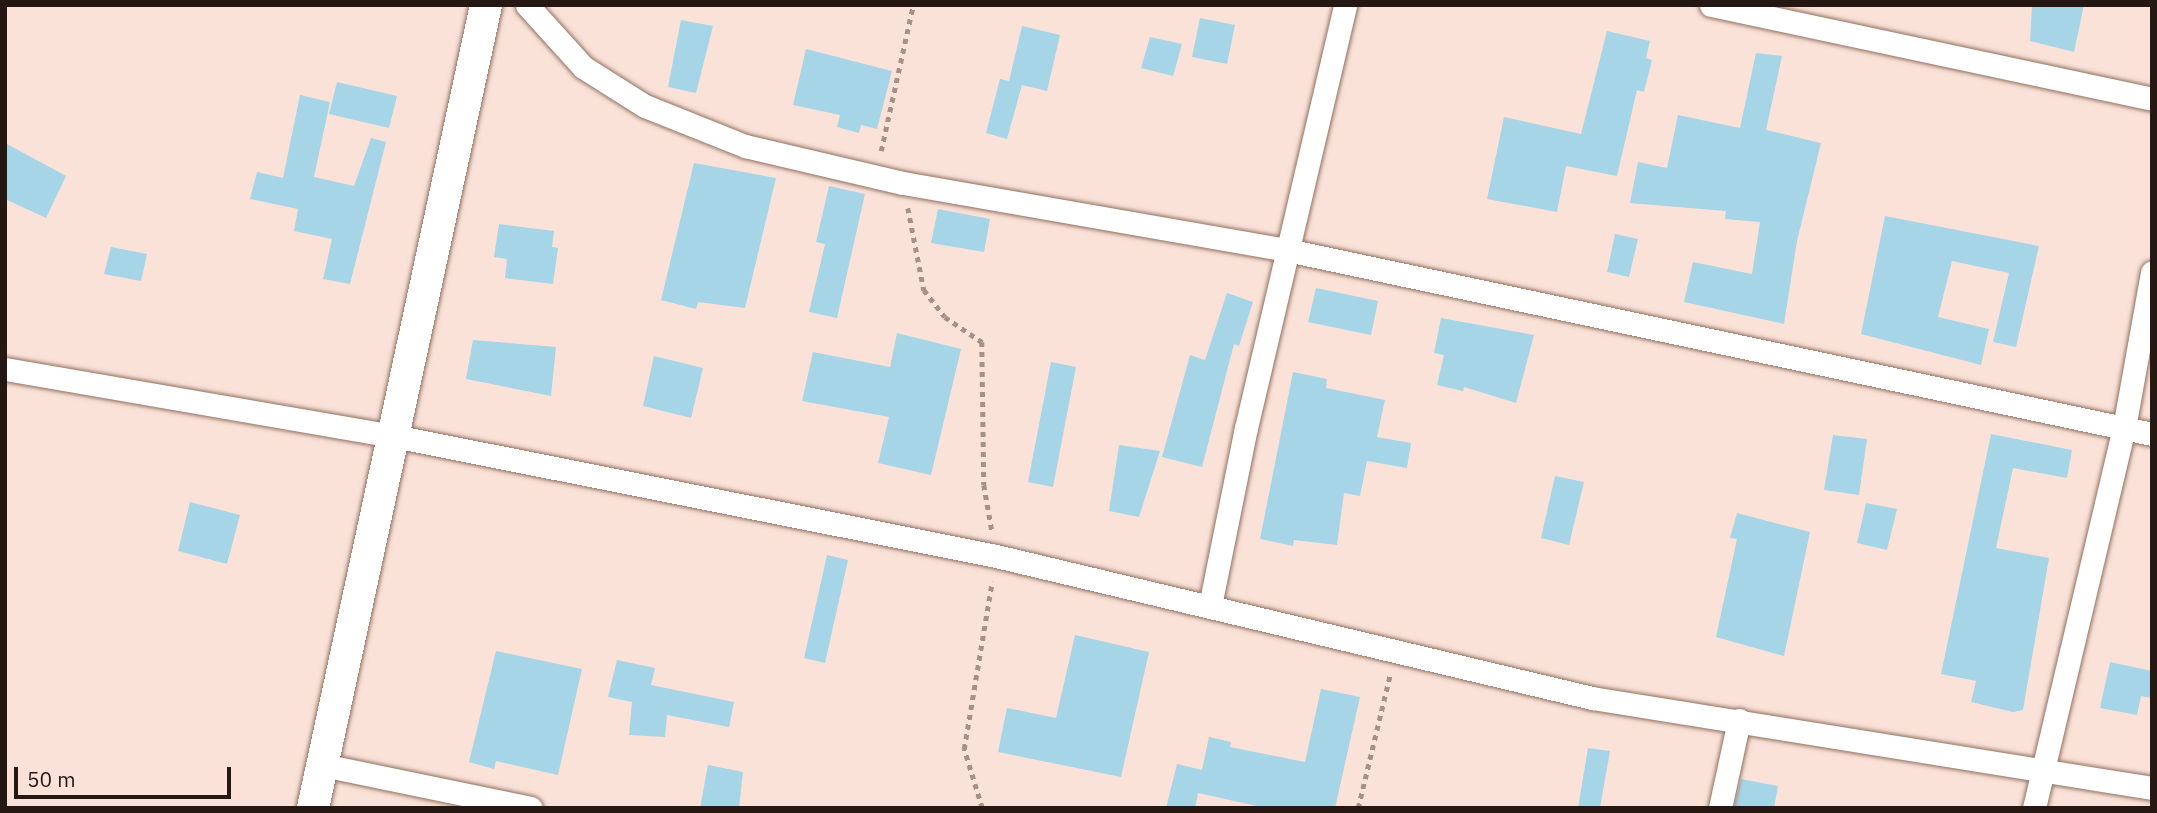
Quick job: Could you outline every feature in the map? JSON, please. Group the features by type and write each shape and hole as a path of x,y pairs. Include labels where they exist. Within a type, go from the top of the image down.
{"street":[{"path":"313,808 486,5"},
{"path":"527,5 583,67 645,106 745,146 903,183 1287,250 2152,434"},
{"path":"1210,606 1287,250 1345,5"},
{"path":"1711,5 2152,99"},
{"path":"2034,808 2124,428 2152,272"},
{"path":"5,369 394,436 996,556 1592,698 2152,788"},
{"path":"1720,808 1738,720"},
{"path":"323,765 531,808"}],"path":[{"path":"913,5 880,151 903,183 924,290 945,317 982,342 984,485 996,556 964,749 982,808"},
{"path":"1358,808 1396,650"}],"building":[{"path":"2032,5 2084,5 2074,52 2030,41"},
{"path":"1200,18 1235,25 1227,64 1192,57"},
{"path":"681,20 713,26 696,93 668,87"},
{"path":"1022,26 1060,35 1047,91 1022,85 1007,139 986,133 1000,79 1009,81"},
{"path":"1607,31 1650,41 1646,58 1652,60 1644,92 1637,90 1617,176 1566,166 1557,212 1487,199 1504,117 1581,134"},
{"path":"1150,37 1182,44 1173,76 1141,68"},
{"path":"806,49 892,71 877,129 861,125 859,133 837,127 840,115 793,105"},
{"path":"1756,53 1782,56 1766,130 1821,143 1797,241 1784,324 1684,302 1693,262 1752,274 1760,222 1725,219 1726,211 1630,203 1638,162 1667,168 1678,115 1740,128"},
{"path":"337,82 397,96 389,128 329,114"},
{"path":"300,95 330,102 314,177 354,186 371,138 386,142 350,284 323,279 332,239 294,231 298,209 250,199 257,172 283,178"},
{"path":"5,143 66,176 46,218 5,199"},
{"path":"694,163 776,178 745,308 698,302 696,309 661,300"},
{"path":"829,186 865,194 837,318 809,312 825,244 816,242"},
{"path":"938,209 990,219 984,252 931,243"},
{"path":"1885,216 2039,246 2016,347 1993,342 2009,273 1952,261 1938,317 1989,329 1981,365 1861,334"},
{"path":"499,224 554,231 552,247 558,248 553,284 505,278 507,259 494,257"},
{"path":"1615,234 1638,239 1629,277 1607,272"},
{"path":"111,247 147,254 141,281 104,274"},
{"path":"1316,288 1378,301 1371,335 1308,322"},
{"path":"1227,293 1253,302 1239,346 1234,344 1202,467 1162,457 1190,355 1205,360"},
{"path":"1441,318 1534,335 1516,403 1464,387 1463,391 1437,385 1444,355 1434,353"},
{"path":"897,333 961,349 931,475 878,463 889,417 802,401 813,352 890,367"},
{"path":"473,340 556,347 551,396 466,379"},
{"path":"654,356 703,368 691,418 643,406"},
{"path":"1051,362 1076,367 1053,487 1028,482"},
{"path":"1293,372 1327,379 1326,388 1385,400 1377,437 1411,443 1407,468 1367,461 1360,496 1344,493 1337,545 1294,540 1293,546 1260,539"},
{"path":"1991,434 2072,450 2067,478 2013,468 1996,548 2049,558 2023,710 2013,712 1971,702 1976,681 1941,674"},
{"path":"1833,435 1867,439 1859,495 1824,490"},
{"path":"1119,445 1160,451 1139,517 1109,511"},
{"path":"1555,476 1584,482 1569,545 1541,538"},
{"path":"190,502 240,515 227,564 178,551"},
{"path":"1866,503 1897,509 1887,550 1857,543"},
{"path":"1737,513 1810,532 1784,656 1716,637 1737,539 1730,538"},
{"path":"827,555 848,560 825,663 804,658"},
{"path":"1075,635 1149,652 1121,777 998,752 1007,708 1056,718"},
{"path":"496,651 582,669 558,775 496,761 494,769 469,762"},
{"path":"617,660 655,668 651,685 734,702 729,727 667,715 665,737 629,735 632,702 608,697"},
{"path":"2110,662 2152,671 2152,698 2141,696 2137,715 2100,708"},
{"path":"1321,689 1360,697 1335,808 1266,808 1198,793 1195,808 1166,808 1177,764 1202,770 1209,737 1231,742 1230,747 1305,762"},
{"path":"1588,748 1610,751 1600,808 1578,808"},
{"path":"708,765 743,772 739,808 700,808"},
{"path":"1741,779 1778,786 1774,808 1734,808"}]}
